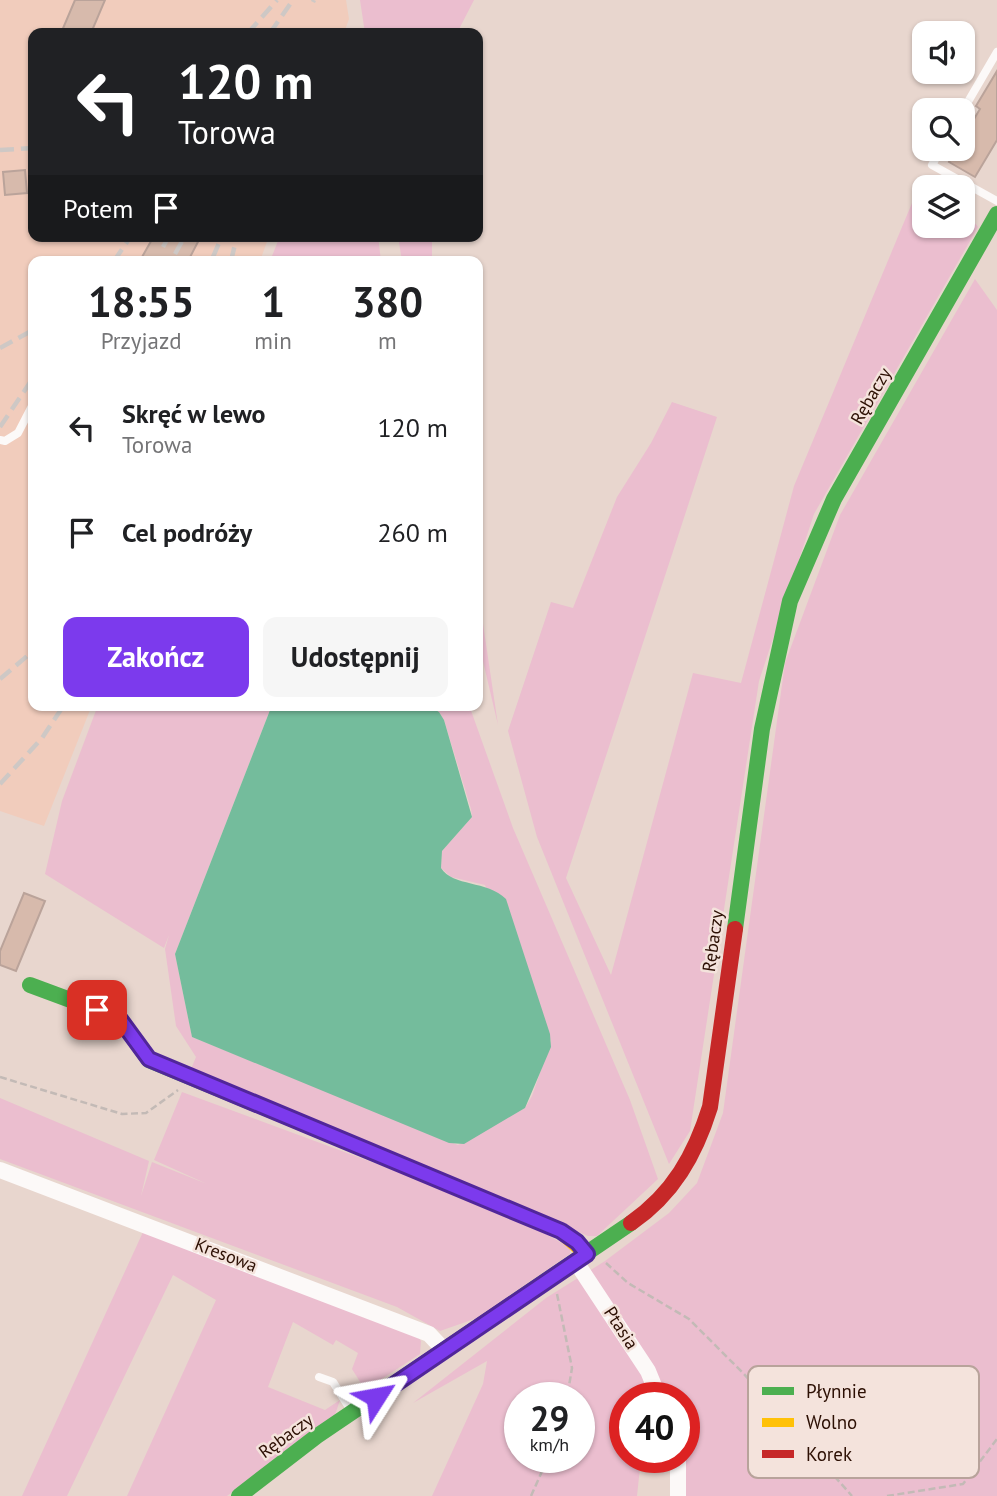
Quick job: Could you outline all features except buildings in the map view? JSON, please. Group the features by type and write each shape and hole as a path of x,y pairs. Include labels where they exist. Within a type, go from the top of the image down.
{"street":[{"name":"Rębaczy","path":"239,1496 352,1413 553,1277 586,1258 669,1193 688,1167 701,1138 709,1107 762,729 790,601 834,499 997,214"},
{"path":"30,985 119,1018 149,1059 561,1231 577,1242 586,1258"},
{"name":"Kresowa","path":"0,1170 429,1334 445,1351"},
{"name":"Ptasia","path":"586,1258 652,1382"},
{"path":"678,1473 678,1496"}],"lane":[{"path":"970,98 997,52"},
{"path":"934,161 932,165 997,201"},
{"path":"0,440 18,433 28,414"},
{"path":"319,1377 333,1382 352,1413"}],"path":[{"path":"0,1077 122,1114 135,1115 160,1105 189,1077"},
{"path":"586,1258 612,1266 628,1283 689,1319 748,1379"},
{"path":"553,1277 572,1368 570,1382"},
{"path":"979,1463 997,1439"},
{"path":"531,1496 541,1473"},
{"path":"836,1478 852,1496"},
{"path":"887,1496 963,1484 968,1478"}],"shaded area":[{"path":"0,0 346,0 349,19 346,28 28,28 28,242 267,242 262,256 28,256 28,711 90,711 44,826 0,811"},
{"path":"360,0 474,0 460,28 364,28"},
{"path":"912,203 912,238 972,238 814,514 759,681 690,1131 669,1164 537,837 508,731 551,602 573,608 617,497 651,443 672,402 717,417 566,878 611,975 693,673 741,683 794,486"},
{"path":"278,242 379,242 380,256 272,256"},
{"path":"399,242 432,242 432,256 401,256"},
{"path":"975,279 997,310 997,1496 673,1496 680,1473 700,1473 700,1382 609,1382 609,1473 639,1473 637,1496 432,1496 483,1384 487,1361 413,1403 546,1298 605,1261 669,1213 697,1183 723,1113 785,663 840,515"},
{"path":"483,624 498,725 483,661"},
{"path":"96,711 270,711 175,954 192,1037 458,1145 525,1108 532,1096 551,1041 485,885 451,877 441,868 442,851 472,817 444,720 437,711 471,711 513,828 630,1100 658,1179 597,1236 588,1236 191,1069 196,1057 176,1026 165,949 169,935 164,948 45,874 62,801"},
{"path":"270,711 437,711 444,720 472,817 442,851 441,868 454,878 490,889 506,899 550,1034 551,1047 525,1108 464,1144 449,1143 192,1037 175,954"},
{"path":"182,1092 512,1214 570,1248 570,1254 480,1317 440,1331 397,1307 0,1159 0,1098 149,1161 141,1196 152,1162 207,1184 154,1160"},
{"path":"143,1232 413,1331 421,1341 420,1354 354,1397 349,1394 362,1385 352,1369 358,1353 336,1340 333,1345 293,1322 268,1387 325,1410 340,1400 335,1415 227,1496 127,1496 216,1300 173,1275 67,1496 22,1496"}],"railway":[{"path":"252,28 277,0"},
{"path":"273,28 293,0"},
{"path":"0,150 28,148"},
{"path":"117,256 127,242"},
{"path":"163,247 166,242"},
{"path":"175,254 182,242"},
{"path":"213,256 219,242"},
{"path":"232,256 236,242"},
{"path":"0,348 28,333"},
{"path":"0,427 28,385"},
{"path":"0,679 28,655"},
{"path":"0,784 42,738 60,711"}],"traffic: fast":[{"path":"735,929 762,729 790,601 834,499 997,214"},
{"path":"30,985 119,1018 149,1060 427,1175"},
{"path":"239,1496 317,1436 631,1223"}],"traffic: slow":[{"path":"427,1175 561,1231 587,1254"}],"traffic: jam":[{"path":"631,1223 659,1199 681,1172 704,1125 710,1107 735,929"}],"route":[{"path":"97,1010 119,1018 149,1059 177,1073 207,1083 561,1231 587,1254 376,1397"}]}
